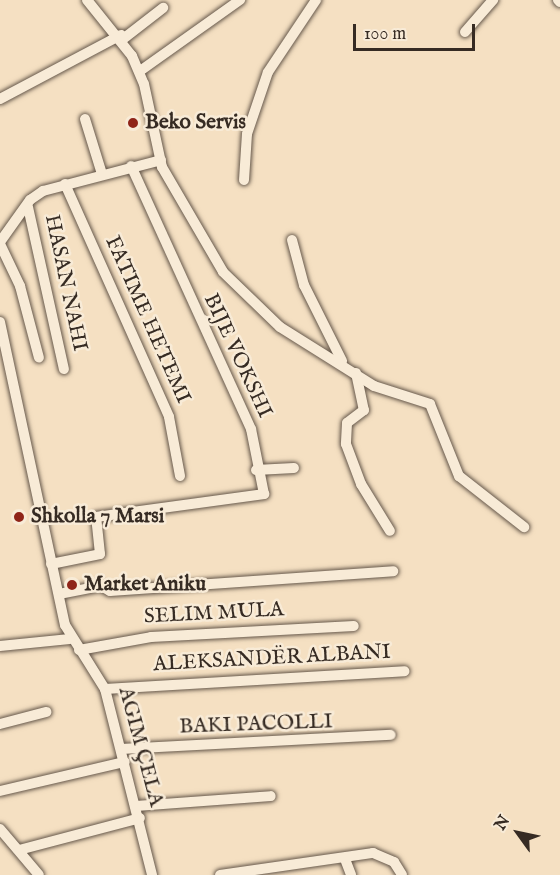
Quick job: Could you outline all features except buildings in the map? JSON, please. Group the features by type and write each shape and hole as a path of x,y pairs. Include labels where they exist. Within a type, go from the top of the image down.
{"street":[{"path":"87,0 122,37 140,71 161,160 229,279 280,327 343,362 385,391 430,404 459,476 524,527"},
{"path":"140,71 240,0"},
{"path":"244,180 247,134 268,72 316,0"},
{"path":"465,32 493,0"},
{"path":"0,99 122,37 163,9"},
{"path":"86,119 102,174"},
{"path":"39,358 20,286 0,243 34,196 65,184 161,160"},
{"name":"BIJE VOKSHI","path":"51,564 100,554 96,517 264,494 256,470 251,429 131,166"},
{"name":"FATIME HETEMI","path":"65,184 169,417 180,476"},
{"name":"HASAN NAHI","path":"28,207 64,369"},
{"path":"292,240 304,285 343,362"},
{"name":"AGIM ÇELA","path":"0,322 51,564 70,639 105,689 140,818 152,875"},
{"path":"356,373 364,410 347,423 346,444 361,484 390,531"},
{"path":"256,470 294,468"},
{"path":"59,594 101,586 110,591 393,571"},
{"name":"SELIM MULA","path":"79,651 151,637 354,626"},
{"path":"0,646 70,639"},
{"name":"ALEKSANDËR ALBANI","path":"105,689 404,671"},
{"path":"0,724 46,712"},
{"name":"BAKI PACOLLI","path":"122,749 391,735"},
{"path":"0,791 125,762"},
{"path":"136,806 271,796"},
{"path":"19,850 140,818"},
{"path":"0,829 39,875"},
{"path":"220,875 270,871 380,853 402,875"},
{"path":"345,859 351,875"}],"place":[{"name":"Beko Servis","path":"133,123"},
{"name":"Shkolla 7 Marsi","path":"19,517"},
{"name":"Market Aniku","path":"72,585"}]}
